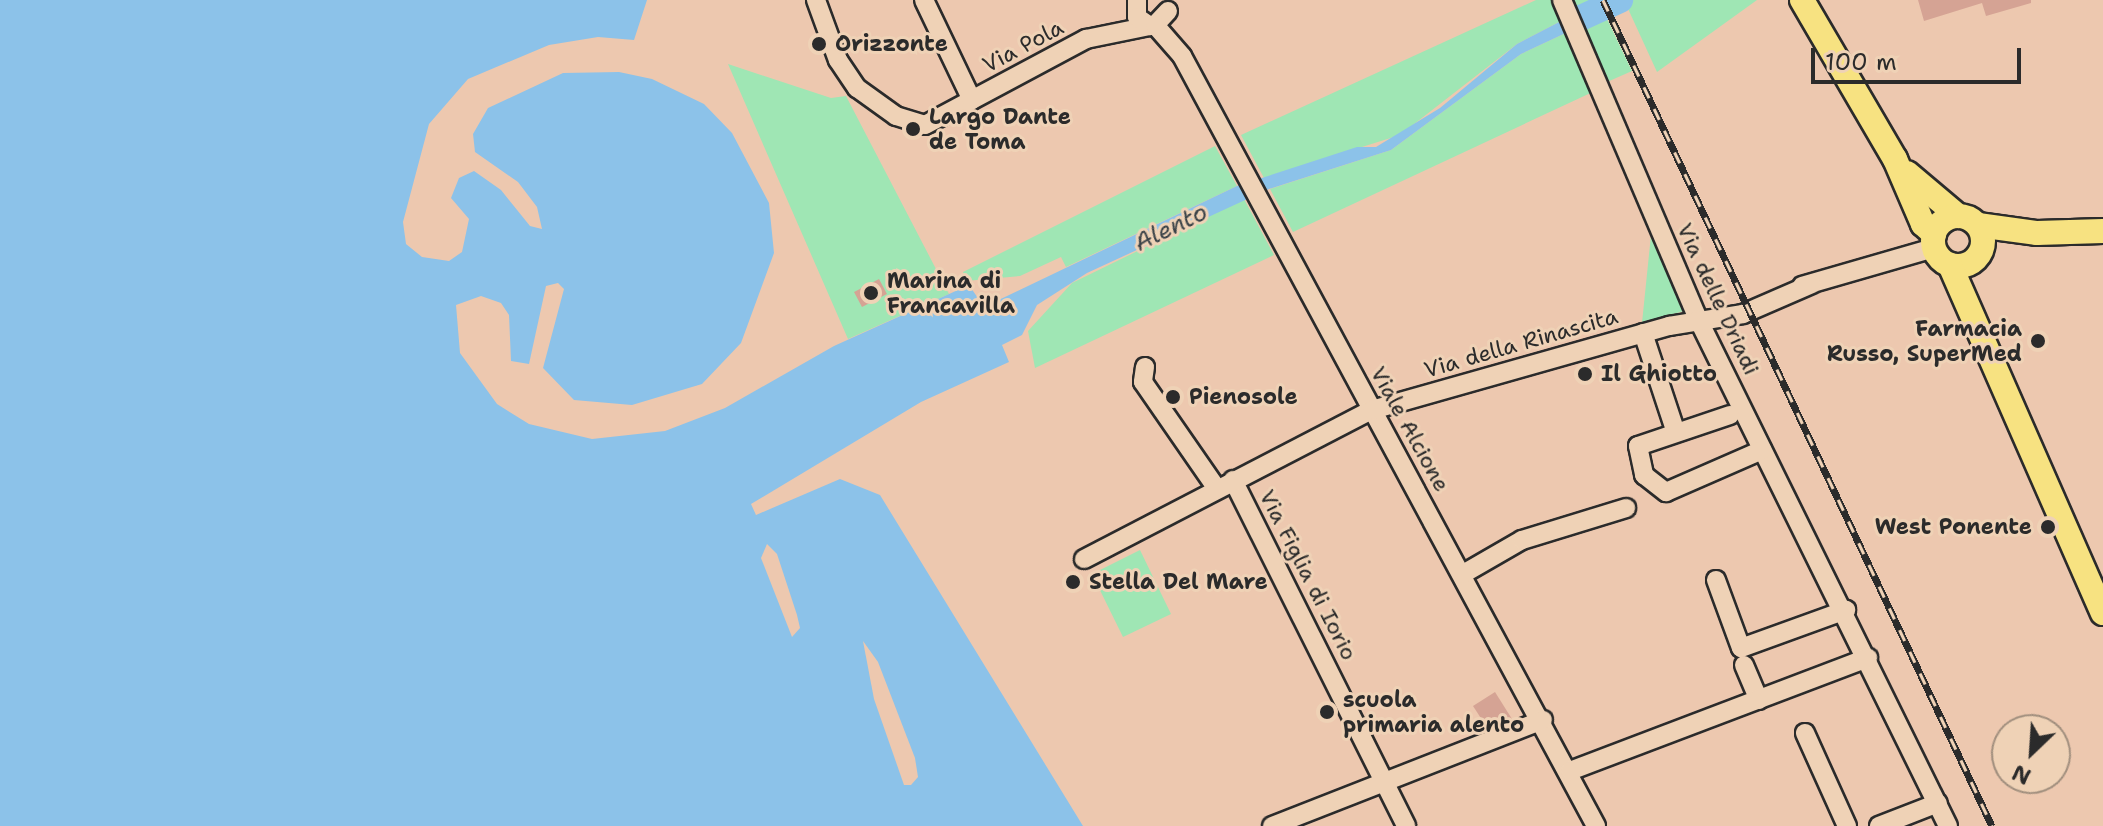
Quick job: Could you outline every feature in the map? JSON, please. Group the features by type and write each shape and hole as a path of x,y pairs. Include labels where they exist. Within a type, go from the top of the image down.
{"main road":[{"path":"1802,0 1895,159 1923,224 1981,325 2103,613"},
{"path":"1895,159 1940,206 1975,236 1976,292 1981,325"},
{"path":"1939,249 1943,221 1975,236 2103,231"},
{"path":"1939,249 1967,265 1975,236"}],"street":[{"name":"Via Pola","path":"816,0 838,60 857,88 896,116 925,125 1086,39 1163,11"},
{"path":"924,0 972,100"},
{"name":"Viale Alcione","path":"1137,0 1137,17 1163,11 1182,56 1543,720 1596,826"},
{"name":"Via delle Driadi","path":"1562,0 1698,319 1846,610 1948,826"},
{"name":"Via della Rinascita","path":"1084,559 1372,410 1643,333 1719,315 1765,294 1939,249"},
{"path":"1643,333 1675,430"},
{"name":"Via Figlia di Iorio","path":"1145,367 1143,382 1222,486 1384,779 1406,826"},
{"path":"1730,415 1675,430 1638,446 1644,475 1666,492 1762,450"},
{"path":"1463,574 1522,540 1626,508"},
{"path":"1716,580 1741,648 1846,610"},
{"path":"1570,771 1868,658"},
{"path":"1744,665 1759,700"},
{"path":"1272,826 1384,779 1543,720"},
{"path":"1805,733 1847,826"},
{"path":"1879,826 1938,803"}],"green space":[{"path":"1536,0 1557,0 1565,19 1517,44 1400,135 1264,178 1241,135"},
{"path":"1571,0 1598,0 1632,71 1607,82"},
{"path":"1624,0 1757,0 1657,72"},
{"path":"1570,31 1597,90 1293,232 1270,189 1391,150 1521,54"},
{"path":"728,64 831,98 846,96 949,294 848,339"},
{"path":"1215,146 1237,186 1066,267 1061,257 1020,276 966,281 963,272"},
{"path":"1244,199 1274,255 1035,368 1028,331 1072,283"},
{"path":"1651,235 1684,311 1642,323"},
{"path":"1140,550 1171,614 1123,637 1092,574"}],"water":[{"path":"0,0 647,0 634,40 598,37 549,45 468,79 429,124 403,222 406,244 422,257 449,261 462,252 469,219 451,198 459,178 474,171 501,190 530,226 542,229 537,207 518,182 475,152 473,134 488,108 563,73 619,72 652,79 704,104 732,133 769,203 774,253 741,343 702,384 632,405 574,400 543,368 564,289 558,283 546,286 529,364 511,361 509,315 501,303 481,296 456,305 460,353 497,404 529,424 592,439 665,431 725,408 834,346 969,285 984,307 1237,186 1357,147 1376,147 1440,108 1517,44 1565,19 1570,31 1521,54 1391,150 1269,189 1087,273 1037,305 1022,335 1002,345 1009,362 921,402 751,504 756,515 840,479 880,495 1083,826 0,826"}],"pier":[{"path":"767,544 777,554 797,615 800,628 792,637 761,558"},
{"path":"863,641 878,662 915,758 918,777 911,785 904,785 874,699"}],"building":[{"path":"1918,0 2031,0 2031,3 1986,16 1982,3 1924,21"},
{"name":"Marina di Francavilla","path":"879,279 887,294 862,307 854,292"},
{"path":"1495,692 1512,719 1488,729 1473,706"}],"waterway":[{"name":"Alento","path":"1572,22 1620,0"}],"railway":[{"path":"1603,0 1992,826"}],"place":[{"name":"Orizzonte","path":"819,44"},
{"name":"Largo Dante de Toma","path":"913,129"},
{"name":"Marina di Francavilla","path":"871,293"},
{"name":"Farmacia Russo, SuperMed","path":"2038,341"},
{"name":"Il Ghiotto","path":"1585,374"},
{"name":"Pienosole","path":"1173,397"},
{"name":"West Ponente","path":"2048,527"},
{"name":"Stella Del Mare","path":"1073,582"},
{"name":"scuola primaria alento","path":"1327,712"}]}
